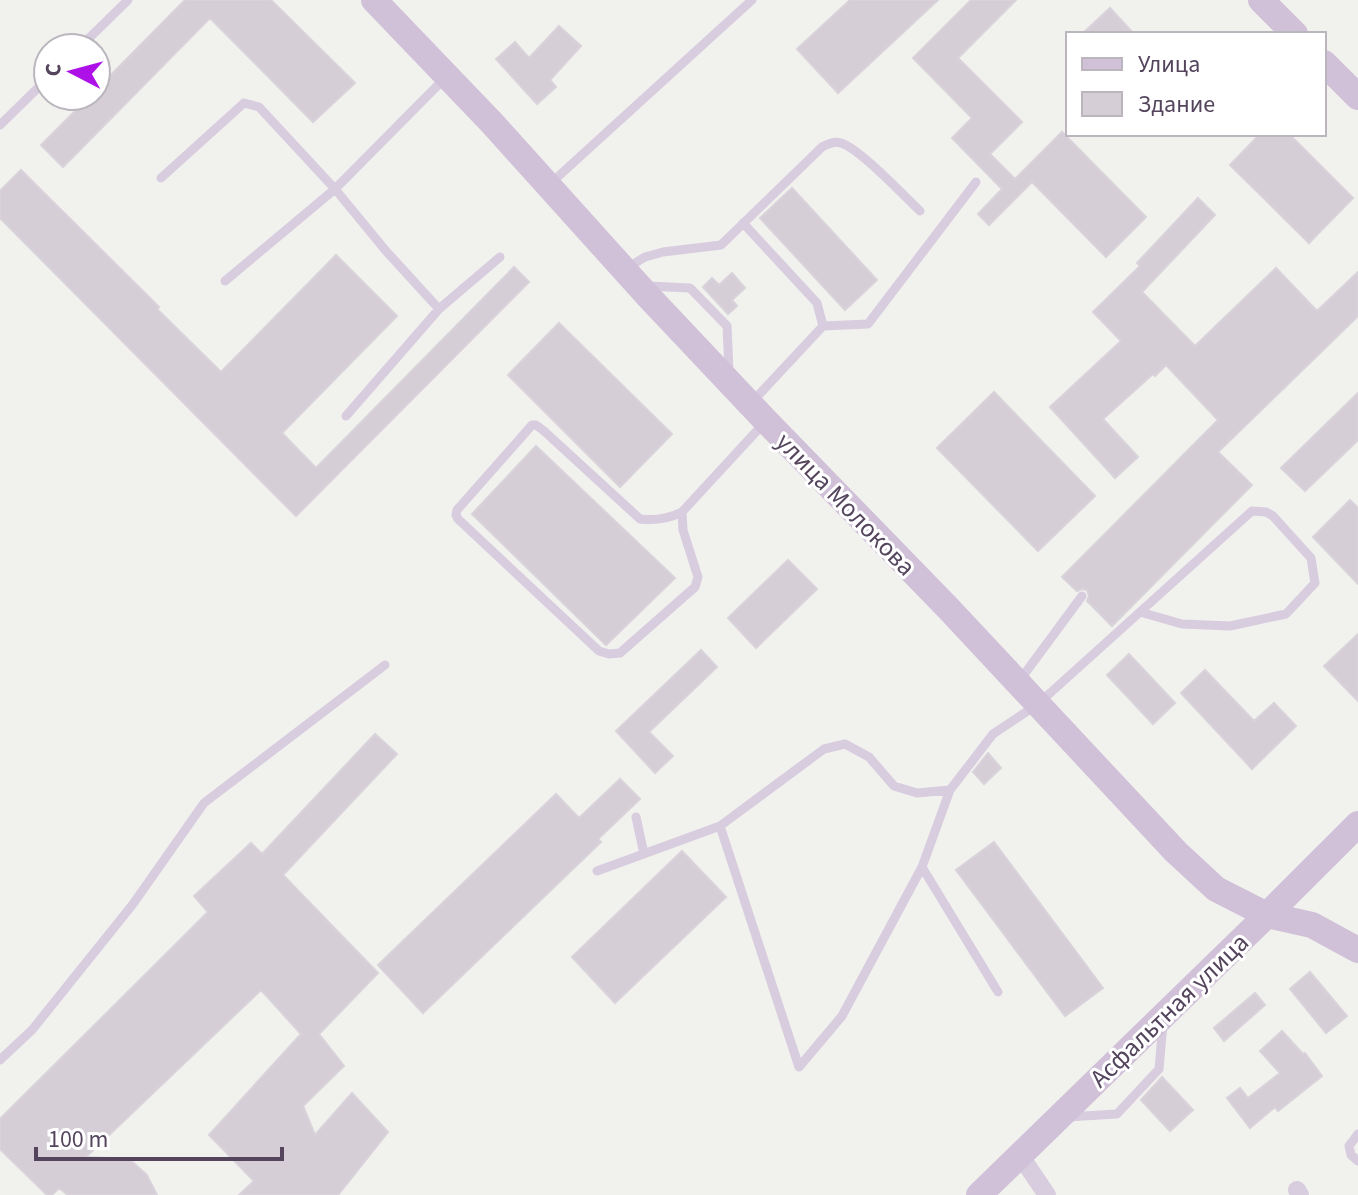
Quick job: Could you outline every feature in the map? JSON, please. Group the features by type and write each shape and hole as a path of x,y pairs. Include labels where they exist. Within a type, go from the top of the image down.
{"street":[{"name":"улица Молокова","path":"374,0 729,383 937,597 1176,852 1216,889 1267,915 1312,925 1358,950"},
{"path":"1261,0 1293,32"},
{"path":"1326,65 1358,97"},
{"name":"Асфальтная улица","path":"979,1195 1358,824"},
{"path":"1020,1155 1047,1195"}],"lane":[{"path":"95,32 128,0"},
{"path":"548,185 752,0"},
{"path":"225,281 335,189 447,76"},
{"path":"0,125 32,94"},
{"path":"161,178 244,103 259,107 439,309"},
{"path":"729,383 727,326 690,288 631,278 645,257 721,245 829,143 842,143 867,161 920,211"},
{"path":"823,326 868,324 976,182"},
{"path":"743,223 817,303 823,326"},
{"path":"346,416 439,309 500,257"},
{"path":"682,512 683,530 698,577 695,587 620,653 609,654 599,651 456,515 457,510 532,425 536,425 640,519 659,520 682,512 823,326"},
{"path":"720,826 799,1067 842,1016 922,867 950,790 993,734 1038,704 1140,612 1252,511 1273,516 1311,558 1315,583 1286,614 1230,626 1182,624 1140,612"},
{"path":"1018,682 1082,596"},
{"path":"0,1060 32,1030 133,904 204,803 385,665"},
{"path":"597,871 720,826 824,749 845,744 869,757 894,786 917,793 950,790"},
{"path":"636,817 644,854"},
{"path":"922,867 998,992"},
{"path":"1059,1118 1117,1114 1159,1069 1164,1015"},
{"path":"1358,1134 1349,1146 1351,1155 1358,1161"}],"building":[{"path":"185,0 271,0 355,83 313,122 210,18 63,167 41,145 74,112 112,112 112,74"},
{"path":"850,0 938,0 838,93 797,49"},
{"path":"971,0 1016,0 958,58 1022,122 990,154 1015,179 1062,132 1146,217 1106,257 1032,182 989,225 978,214 1002,189 952,138 972,118 913,58"},
{"path":"1110,8 1132,32 1084,32"},
{"path":"559,26 581,46 550,80 556,87 537,104 496,59 515,42 529,58"},
{"path":"1258,136 1291,136 1353,198 1309,243 1230,165"},
{"path":"21,170 221,372 336,255 397,316 282,433 316,468 514,267 529,282 296,516 0,218 0,191"},
{"path":"792,188 877,280 845,310 760,218"},
{"path":"1198,198 1215,215 1142,292 1195,346 1276,268 1317,311 1358,272 1358,316 1218,452 1252,485 1112,626 1087,601 1087,590 1077,591 1062,577 1218,420 1166,365 1103,419 1138,457 1115,478 1050,407 1121,341 1093,312 1140,266 1137,263"},
{"path":"732,273 745,288 732,300 737,306 728,314 703,287 712,278 719,285"},
{"path":"559,323 672,434 620,487 508,375"},
{"path":"994,392 1095,496 1038,551 937,448"},
{"path":"1358,393 1358,440 1305,491 1281,468"},
{"path":"536,446 675,578 606,645 472,514"},
{"path":"1350,500 1358,508 1358,584 1313,537"},
{"path":"788,560 817,589 756,648 728,618"},
{"path":"1358,634 1358,701 1324,666"},
{"path":"701,650 717,667 649,732 673,756 655,773 616,731"},
{"path":"1129,654 1175,703 1153,724 1107,675"},
{"path":"1205,670 1254,721 1274,703 1296,726 1252,769 1181,693"},
{"path":"375,734 397,754 283,875 378,973 319,1034 344,1066 303,1106 315,1135 352,1093 388,1132 338,1195 239,1195 254,1181 209,1135 301,1034 261,990 86,1157 129,1159 147,1175 157,1195 68,1195 59,1188 52,1195 47,1195 0,1149 0,1119 208,912 194,896 251,843 262,854"},
{"path":"988,753 1001,768 984,784 973,772"},
{"path":"620,779 640,799 598,839 601,842 423,1013 378,965 556,794 579,818"},
{"path":"994,842 1103,988 1065,1016 956,870"},
{"path":"682,851 726,897 615,1003 572,957"},
{"path":"1310,972 1347,1016 1326,1033 1290,989"},
{"path":"1255,993 1265,1005 1224,1041 1214,1028"},
{"path":"1282,1031 1305,1053 1322,1076 1278,1111 1275,1107 1250,1128 1227,1098 1240,1088 1248,1098 1280,1073 1260,1051"},
{"path":"1162,1077 1193,1110 1170,1131 1141,1100"}]}
